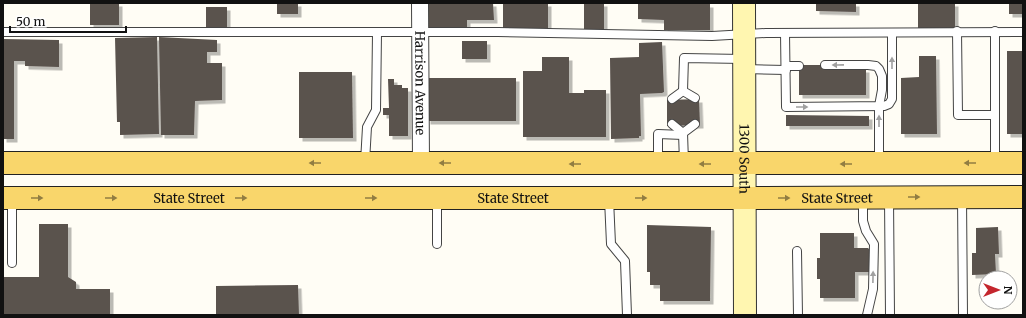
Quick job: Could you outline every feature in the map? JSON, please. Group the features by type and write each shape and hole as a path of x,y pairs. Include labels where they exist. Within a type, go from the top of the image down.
{"main road":[{"name":"1300 South","path":"744,3 745,315"},
{"path":"3,163 1023,163"},
{"name":"State Street","path":"8,198 1023,197"}],"street":[{"name":"Harrison Avenue","path":"420,3 421,163"}],"lane":[{"path":"958,31 958,115 995,115"},
{"path":"3,32 498,32 712,36 785,33 892,33 958,31 1023,32"},
{"path":"995,32 995,163"},
{"path":"365,163 367,127 376,110 378,33"},
{"path":"785,33 786,107 879,106 890,104 892,99 892,33"},
{"path":"683,95 684,58 786,68 799,66"},
{"path":"825,65 868,65 876,66 879,69 882,76 882,96 879,106 879,164"},
{"path":"672,99 683,95 695,98"},
{"path":"672,124 683,131"},
{"path":"658,164 658,134 683,131 695,124"},
{"path":"683,131 684,164"},
{"path":"890,197 890,315"},
{"path":"962,197 963,315"},
{"path":"8,198 12,264"},
{"path":"437,198 437,244"},
{"path":"609,198 611,244 624,260 627,315"},
{"path":"863,198 863,221 866,231 874,244 873,289 867,315"},
{"path":"798,252 798,315"}],"building":[{"path":"90,3 119,3 119,25 90,25"},
{"path":"277,3 298,3 298,14 277,14"},
{"path":"424,3 493,3 494,20 467,20 467,31 424,32"},
{"path":"503,3 548,3 548,32 503,32"},
{"path":"584,3 604,3 604,31 584,31"},
{"path":"638,3 710,4 710,30 664,30 664,20 638,19"},
{"path":"816,3 856,3 856,12 816,11"},
{"path":"918,3 955,3 955,30 918,30"},
{"path":"1009,3 1023,3 1023,14 1009,14"},
{"path":"206,7 227,7 227,28 206,28"},
{"path":"157,37 159,134 120,135 120,122 117,122 115,38"},
{"path":"159,37 217,40 217,52 207,52 207,63 222,63 222,100 195,101 194,135 161,135"},
{"path":"3,39 59,40 59,67 25,66 25,61 14,61 14,139 3,139"},
{"path":"462,41 487,41 487,59 462,59"},
{"path":"662,42 664,92 640,94 641,136 639,136 639,138 611,139 610,58 639,57 639,43"},
{"path":"1007,51 1023,51 1023,134 1007,134"},
{"path":"919,56 936,56 937,134 901,134 901,78 919,77"},
{"path":"542,57 569,57 569,93 584,93 584,90 606,90 606,137 523,137 523,71 542,71"},
{"path":"799,65 825,65 825,69 866,69 866,95 799,95"},
{"path":"299,72 352,72 353,138 299,138"},
{"path":"427,78 516,78 516,121 427,121"},
{"path":"388,79 394,79 394,85 402,85 402,88 408,88 408,136 389,136 389,115 383,115 383,108 389,108"},
{"path":"699,99 700,125 667,126 667,100"},
{"path":"786,115 869,116 869,126 786,126"},
{"path":"39,224 68,224 68,277 76,282 76,289 110,289 110,315 3,315 3,277 39,277"},
{"path":"647,225 711,227 710,301 660,301 660,285 650,285 650,272 647,272"},
{"path":"998,227 999,254 995,254 996,270 978,270 978,275 972,275 972,253 976,253 976,228"},
{"path":"820,233 854,233 854,248 868,248 872,252 872,272 855,272 855,298 820,298 820,279 817,279 817,258 820,258"},
{"path":"298,285 299,315 216,315 216,286"}]}
